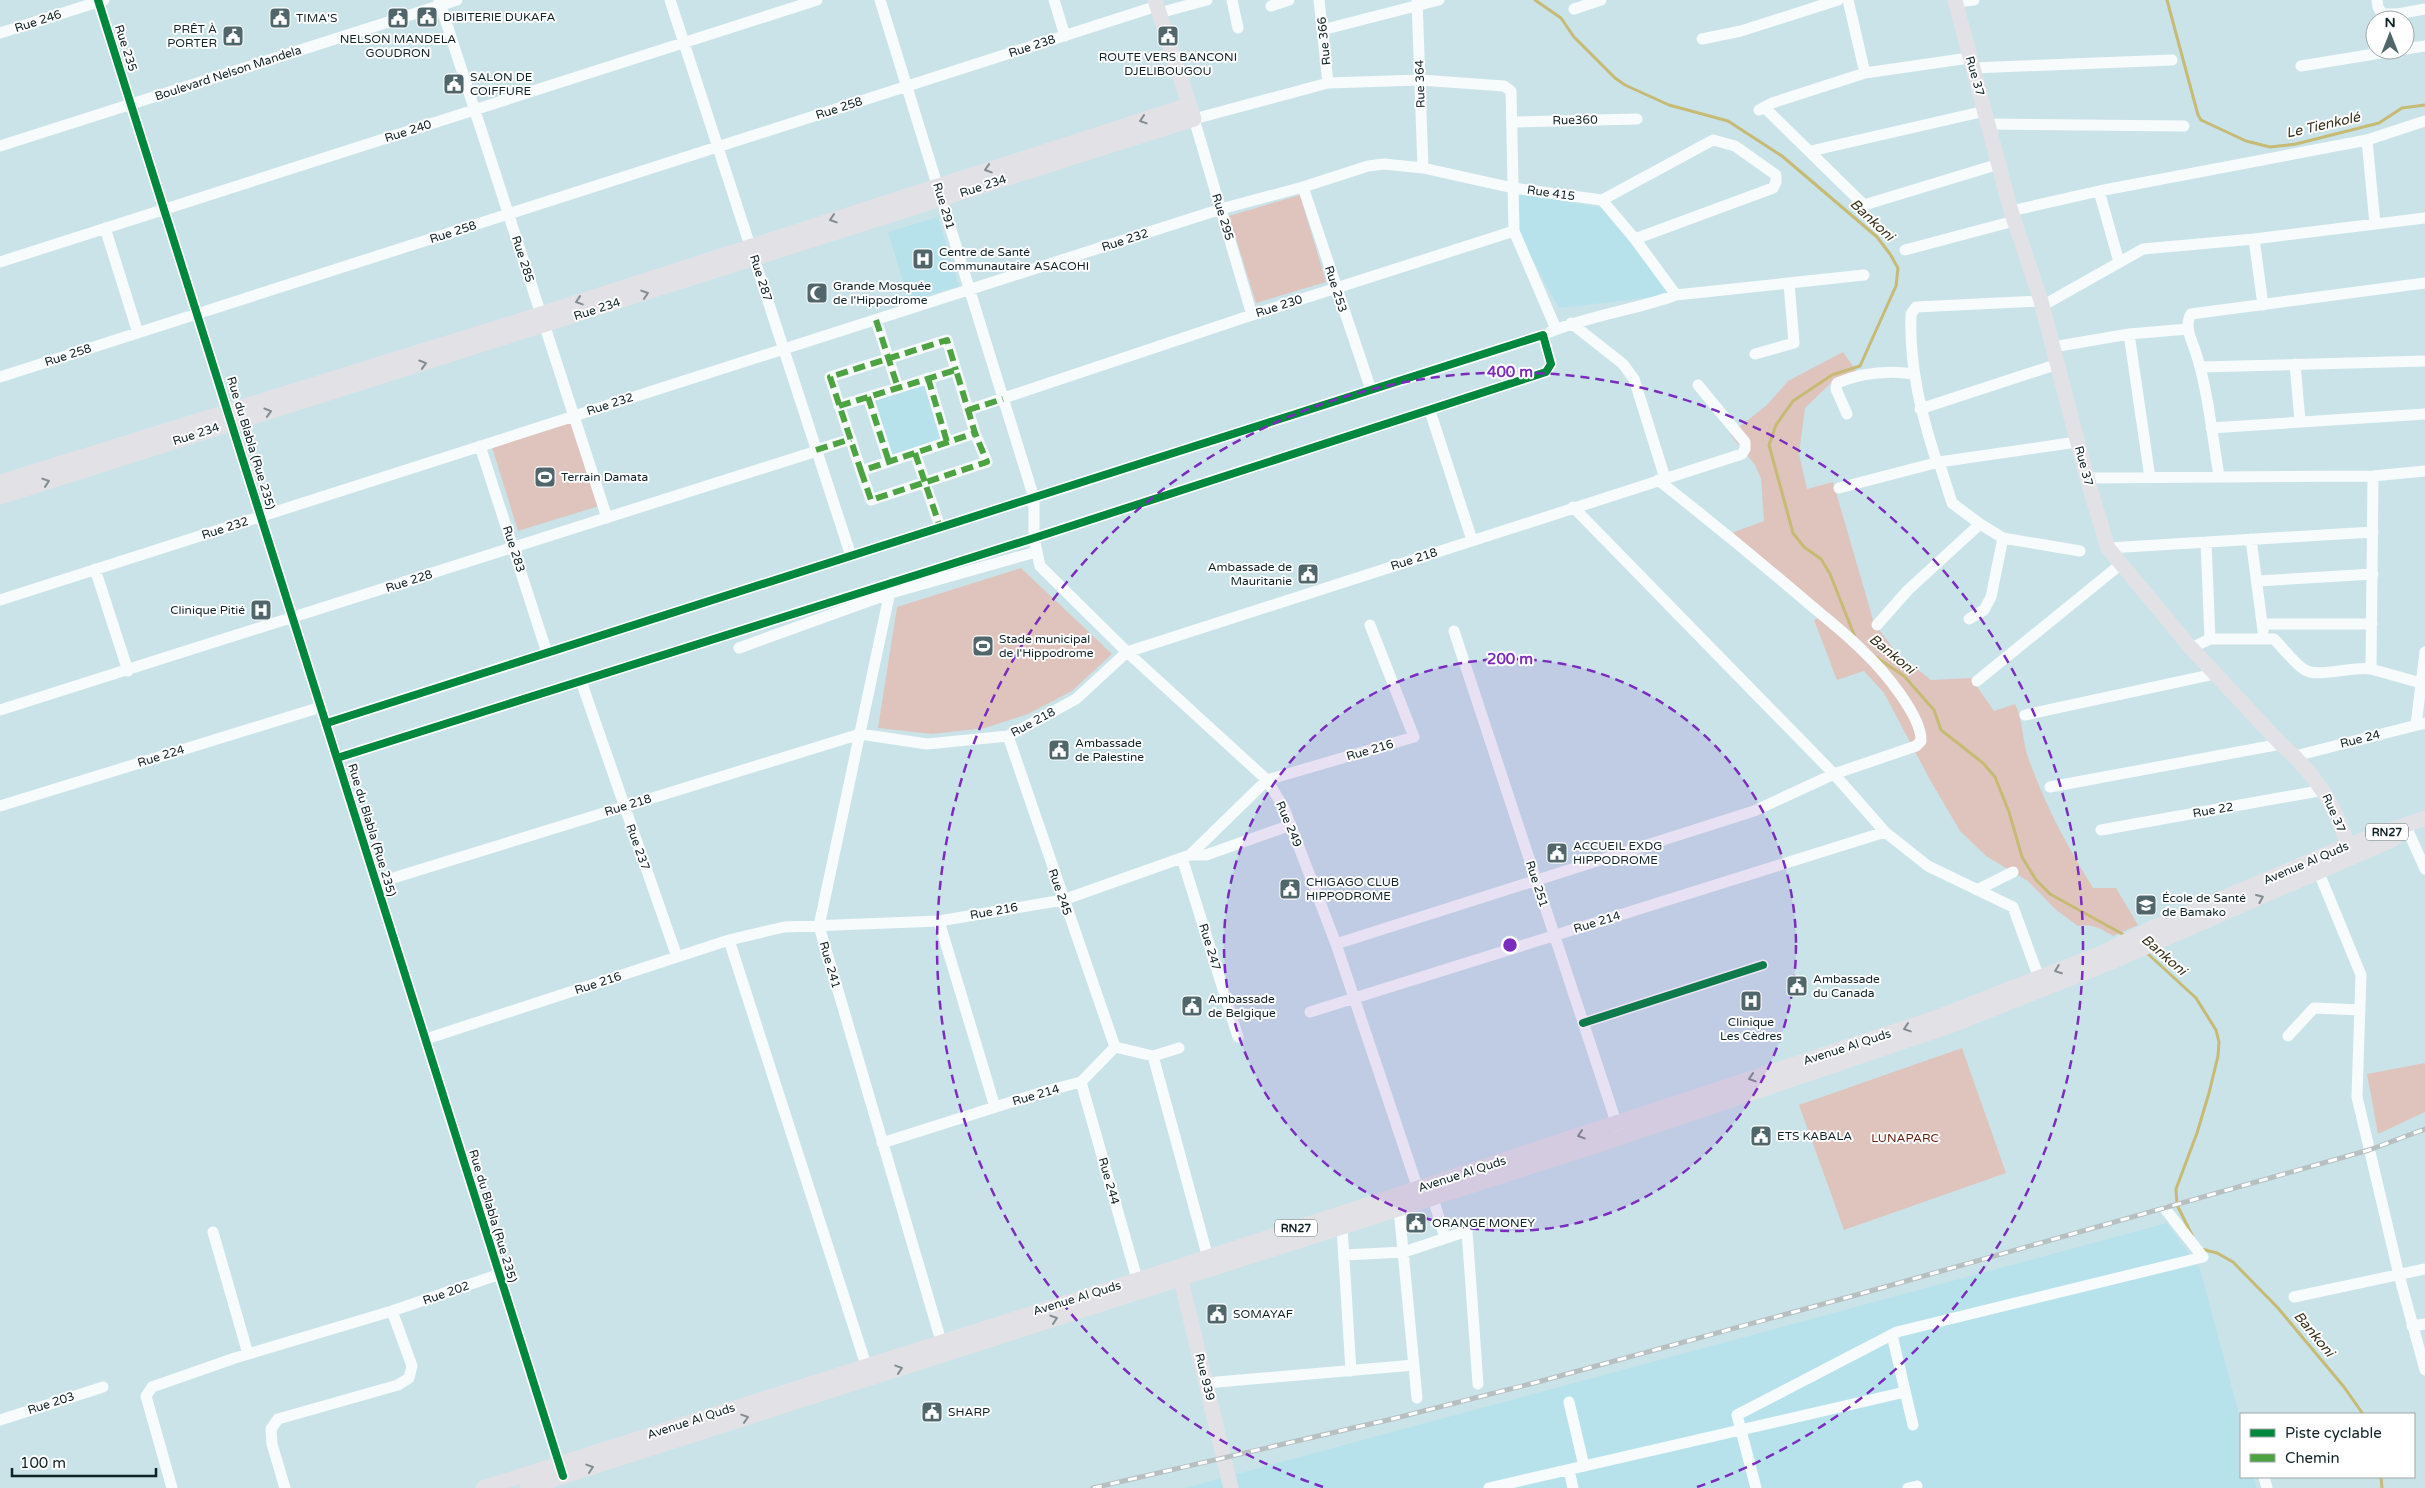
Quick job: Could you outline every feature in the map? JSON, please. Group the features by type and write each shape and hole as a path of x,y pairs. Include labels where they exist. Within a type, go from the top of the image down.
{"main road":[{"name":"Rue 37","path":"1955,1 2012,216 2041,303 2077,442 2108,548 2214,674 2281,744 2295,756 2324,790 2350,852"},
{"path":"1157,6 1192,112"},
{"name":"Rue 234","path":"0,482 231,417 543,320 1192,112"},
{"name":"Rue 234","path":"0,497 231,417"},
{"name":"Avenue Al Quds","path":"527,1488 561,1470 866,1365 1138,1279 1180,1273 1208,1258 1424,1196 1938,1017 2039,978 2166,938 2319,873 2350,852 2425,818"},
{"name":"Avenue Al Quds","path":"1618,1130 1950,1026 2107,958 2152,928 2350,852 2425,827"},
{"name":"Avenue Al Quds","path":"483,1488 561,1470 1180,1273 1399,1209 1424,1196"},
{"name":"Rue 939","path":"1180,1273 1231,1488"}],"street":[{"name":"Rue 246","path":"0,33 100,0"},
{"name":"Rue 235","path":"100,0 132,104"},
{"name":"Boulevard Nelson Mandela","path":"0,146 440,3 457,0"},
{"name":"Rue 287","path":"670,0 851,556"},
{"name":"Rue 240","path":"0,262 817,0"},
{"name":"Rue 291","path":"880,0 1034,498"},
{"path":"1054,0 1065,36"},
{"name":"Rue 238","path":"907,87 1157,6 1207,0"},
{"path":"1232,0 1238,28"},
{"path":"1271,6 1289,0"},
{"name":"Rue 366","path":"1319,0 1328,83"},
{"path":"1322,30 1417,2 1439,0"},
{"path":"1574,9 1601,0"},
{"path":"1702,39 1741,31 1838,0"},
{"path":"1848,0 1851,6 1865,73"},
{"path":"1955,1 1974,0"},
{"path":"2378,0 2378,7 2382,14 2398,14 2425,9"},
{"name":"Rue 364","path":"1417,2 1423,168"},
{"name":"Rue 285","path":"440,3 607,518"},
{"path":"2301,66 2365,56"},
{"path":"1999,164 1864,205 1811,151 1761,109 1865,73 1971,63 2172,60"},
{"path":"1192,112 1328,83 1420,80 1504,86 1511,92 1514,231 1556,329"},
{"name":"Rue 258","path":"0,377 907,87"},
{"name":"Rue du Blabla (Rue 235)","path":"132,104 561,1470"},
{"name":"Rue 295","path":"1192,112 1252,315"},
{"path":"1811,151 1987,118 2184,126"},
{"name":"Rue360","path":"1512,122 1637,119"},
{"path":"1905,250 2012,216 2100,191 2367,140 2425,120"},
{"path":"1635,239 1773,188 1776,182 1776,175 1735,146 1713,140 1602,200 1635,239 1676,295"},
{"path":"2367,140 2375,224"},
{"name":"Rue 415","path":"1221,209 1303,187 1368,166 1384,164 1423,168 1512,188 1602,200"},
{"name":"Rue 253","path":"1303,187 1335,288 1371,390"},
{"path":"2100,191 2119,262"},
{"name":"Rue 232","path":"0,600 1221,209"},
{"path":"2080,551 2002,538 1952,503 1920,409 1910,336 1911,314 1916,307 2041,303 2143,248 2254,239 2425,218"},
{"path":"105,228 138,333"},
{"name":"Rue 230","path":"968,410 1252,315 1514,231"},
{"path":"2254,239 2263,305"},
{"path":"327,723 1371,390 1542,335 1571,323 1658,302 1676,295 1843,278 1864,274"},
{"path":"1755,354 1794,344 1789,283"},
{"path":"2219,476 2201,367 2188,329 2188,318 2194,312 2263,305 2425,283"},
{"path":"876,320 898,388"},
{"path":"1336,944 1754,811 1834,774 1916,746 1920,741 1921,736 1914,716 1865,652 1662,479 1634,379 1623,364 1571,323"},
{"path":"2053,347 2129,334 2188,329"},
{"path":"2129,334 2150,478"},
{"path":"338,758 580,681 892,587 1034,538 1546,372 1551,364 1542,335"},
{"path":"947,340 975,433 986,462 871,500 830,377 888,358 947,340"},
{"path":"2201,367 2425,361"},
{"path":"1920,409 2058,364"},
{"path":"2295,364 2300,421"},
{"path":"840,406 956,370"},
{"path":"1847,414 1836,389 1837,383 1854,376 1899,372 1914,374"},
{"path":"928,378 947,442"},
{"name":"Rue 218","path":"377,883 860,734 927,744 1008,736 1076,699 1127,652 1742,454 1745,450 1746,442 1698,384"},
{"path":"868,397 889,462"},
{"path":"1430,411 1472,540"},
{"path":"2211,428 2425,414"},
{"path":"861,471 975,433"},
{"name":"Rue 228","path":"0,710 128,671 851,439"},
{"path":"1839,488 1938,463 2077,442"},
{"name":"Rue 283","path":"480,446 547,653"},
{"path":"915,453 940,527"},
{"path":"2087,478 2373,476 2425,471"},
{"path":"2372,669 2373,476"},
{"name":"Rue 249","path":"1034,498 1034,538 1040,566 1127,652 1267,780 1284,808 1336,944 1424,1196 1445,1238"},
{"path":"1573,508 1834,774 1885,832 1928,866 2013,908 2039,978"},
{"path":"1877,625 1908,590 1980,524"},
{"path":"2108,548 2373,532"},
{"path":"1969,619 1984,610 1991,597 2002,538"},
{"path":"2251,539 2264,638"},
{"path":"2206,542 2210,639"},
{"path":"739,648 892,587 1036,552"},
{"path":"1977,681 2121,564"},
{"path":"95,570 128,671"},
{"path":"2258,581 2373,574"},
{"name":"Rue 241","path":"892,587 819,926 941,1341"},
{"path":"2263,624 2372,624"},
{"name":"Rue 216","path":"426,1039 729,940 784,928 939,921 1063,900 1186,857 1267,780 1414,737 1370,625"},
{"name":"Rue 251","path":"1454,631 1618,1130"},
{"path":"2191,648 2210,639 2274,639 2305,670 2313,672 2358,667 2372,669 2421,683"},
{"path":"2421,724 2421,683 2425,652"},
{"path":"2025,715 2214,674"},
{"name":"Rue 237","path":"580,681 677,957"},
{"name":"Rue 224","path":"0,806 322,707"},
{"name":"Rue 24","path":"2295,756 2421,724"},
{"name":"Rue 245","path":"1008,736 1115,1047"},
{"path":"2050,787 2281,744"},
{"name":"Rue 22","path":"2101,830 2324,790"},
{"path":"1186,857 1206,855 1291,825"},
{"name":"Rue 214","path":"1310,1012 1885,832"},
{"path":"2409,833 2425,869"},
{"name":"Rue 247","path":"1186,857 1238,1037"},
{"path":"1977,890 2013,872"},
{"path":"2319,873 2361,975 2358,1097 2399,1275 2425,1370"},
{"path":"939,921 995,1107"},
{"path":"729,940 866,1365"},
{"path":"2288,1036 2314,1008 2360,1010"},
{"path":"1115,1047 1153,1056 1179,1048"},
{"name":"Rue 214","path":"882,1143 1081,1082 1115,1047"},
{"path":"1153,1056 1208,1258"},
{"name":"Rue 244","path":"1081,1082 1138,1279"},
{"path":"1399,1209 1417,1398"},
{"path":"1756,1488 1737,1415 1892,1335 2203,1257 2166,1210"},
{"path":"1342,1227 1351,1371"},
{"path":"1344,1255 1404,1252 1467,1231 1478,1384"},
{"path":"213,1232 248,1354"},
{"path":"2294,1296 2425,1269"},
{"name":"Rue 202","path":"172,1488 146,1396 152,1387 248,1354 392,1311 500,1274"},
{"path":"285,1488 272,1444 271,1429 278,1419 398,1385 409,1378 412,1366 392,1311"},
{"path":"2412,1326 2425,1324"},
{"path":"1892,1335 1913,1425"},
{"path":"1206,1383 1414,1365"},
{"name":"Rue 203","path":"0,1420 103,1387"},
{"path":"1490,1488 1905,1392"},
{"path":"1569,1402 1584,1466"},
{"path":"1568,1470 1573,1488"}],"shaded area":[{"path":"1518,193 1603,208 1670,295 1559,308 1518,233"},
{"name":"Centre de Santé Communautaire ASACOHI","path":"938,217 959,286 909,301 888,232"},
{"path":"927,383 943,441 891,458 871,399"},
{"path":"2167,1223 2200,1269 2240,1418 2240,1478 2254,1478 2256,1488 1185,1488"}],"green space":[{"path":"1300,195 1326,282 1256,303 1229,216"},
{"path":"1843,352 1857,372 1832,382 1805,408 1799,454 1807,489 1833,482 1874,623 1896,652 1931,680 1971,678 1994,711 2015,704 2020,716 2026,750 2034,774 2074,856 2093,888 2116,888 2138,925 2113,936 2093,926 2078,926 2055,909 2028,881 1986,856 1960,831 1929,778 1884,693 1864,671 1837,680 1814,620 1822,616 1733,535 1734,532 1764,521 1761,479 1755,465 1730,434 1767,405 1788,381"},
{"name":"Terrain Damata","path":"573,422 599,506 518,531 492,447"},
{"path":"1021,568 1112,654 1072,691 1028,714 985,728 932,734 878,728 897,607"},
{"name":"LUNAPARC","path":"1962,1048 2006,1173 1844,1230 1799,1105"},
{"path":"2425,1063 2425,1112 2378,1134 2367,1074"}],"waterway":[{"name":"Bankoni","path":"1535,0 1561,18 1574,37 1615,78 1625,85 1669,105 1728,121 1782,156 1877,237 1898,268 1896,286 1860,366 1832,375 1793,401 1776,425 1769,445 1793,533 1804,547 1821,559 1830,574 1855,637"},
{"name":"Le Tienkolé","path":"2167,0 2198,115 2201,120 2246,141 2270,147 2296,144 2379,123 2402,108 2425,105"},
{"name":"Bankoni","path":"1876,657 1904,676 1934,710 1941,730 1983,763 1995,777 2009,812 2022,857 2036,880 2050,894 2126,936"},
{"name":"Bankoni","path":"2147,953 2196,998 2216,1030 2219,1042 2218,1056 2209,1093 2197,1133 2176,1189 2177,1205 2192,1235"},
{"name":"Bankoni","path":"2201,1249 2217,1253 2233,1262 2278,1308 2344,1387 2362,1413"},
{"name":"Bankoni","path":"2381,1478 2382,1488"}],"railway":[{"path":"1093,1488 1392,1419 1534,1383 1867,1292 2369,1150 2425,1129"}],"marked path":[{"path":"876,320 898,388"},
{"path":"839,406 956,370 975,433 861,471 830,377 947,340 956,370"},
{"path":"928,378 947,442"},
{"path":"868,397 889,462"},
{"path":"968,410 1003,399"},
{"path":"861,471 871,500 987,462 975,433"},
{"path":"816,450 851,439"},
{"path":"915,453 940,527"}],"cycle path":[{"path":"98,0 563,1476"},
{"path":"327,723 1543,335 1551,364 1546,372 1034,538 337,758"},
{"path":"1583,1023 1763,965"}],"place":[{"name":"DIBITERIE DUKAFA","path":"427,17"},
{"name":"TIMA'S","path":"280,18"},
{"name":"NELSON MANDELA GOUDRON","path":"398,18"},
{"name":"PRÊT À PORTER","path":"233,36"},
{"name":"ROUTE VERS BANCONI DJELIBOUGOU","path":"1168,36"},
{"name":"SALON DE COIFFURE","path":"454,84"},
{"name":"Centre de Santé Communautaire ASACOHI","path":"923,259"},
{"name":"Grande Mosquée de l'Hippodrome","path":"817,293"},
{"name":"Terrain Damata","path":"545,477"},
{"name":"Ambassade de Mauritanie","path":"1308,574"},
{"name":"Clinique Pitié","path":"261,610"},
{"name":"Stade municipal de l'Hippodrome","path":"983,646"},
{"name":"Ambassade de Palestine","path":"1059,750"},
{"name":"ACCUEIL EXDG HIPPODROME","path":"1557,853"},
{"name":"CHIGAGO CLUB HIPPODROME","path":"1290,889"},
{"name":"École de Santé de Bamako","path":"2146,905"},
{"name":"Ambassade du Canada","path":"1797,986"},
{"name":"Clinique Les Cèdres","path":"1751,1001"},
{"name":"Ambassade de Belgique","path":"1192,1006"},
{"name":"ETS KABALA","path":"1761,1136"},
{"name":"ORANGE MONEY","path":"1416,1223"},
{"name":"SOMAYAF","path":"1217,1314"},
{"name":"SHARP","path":"932,1412"}]}
